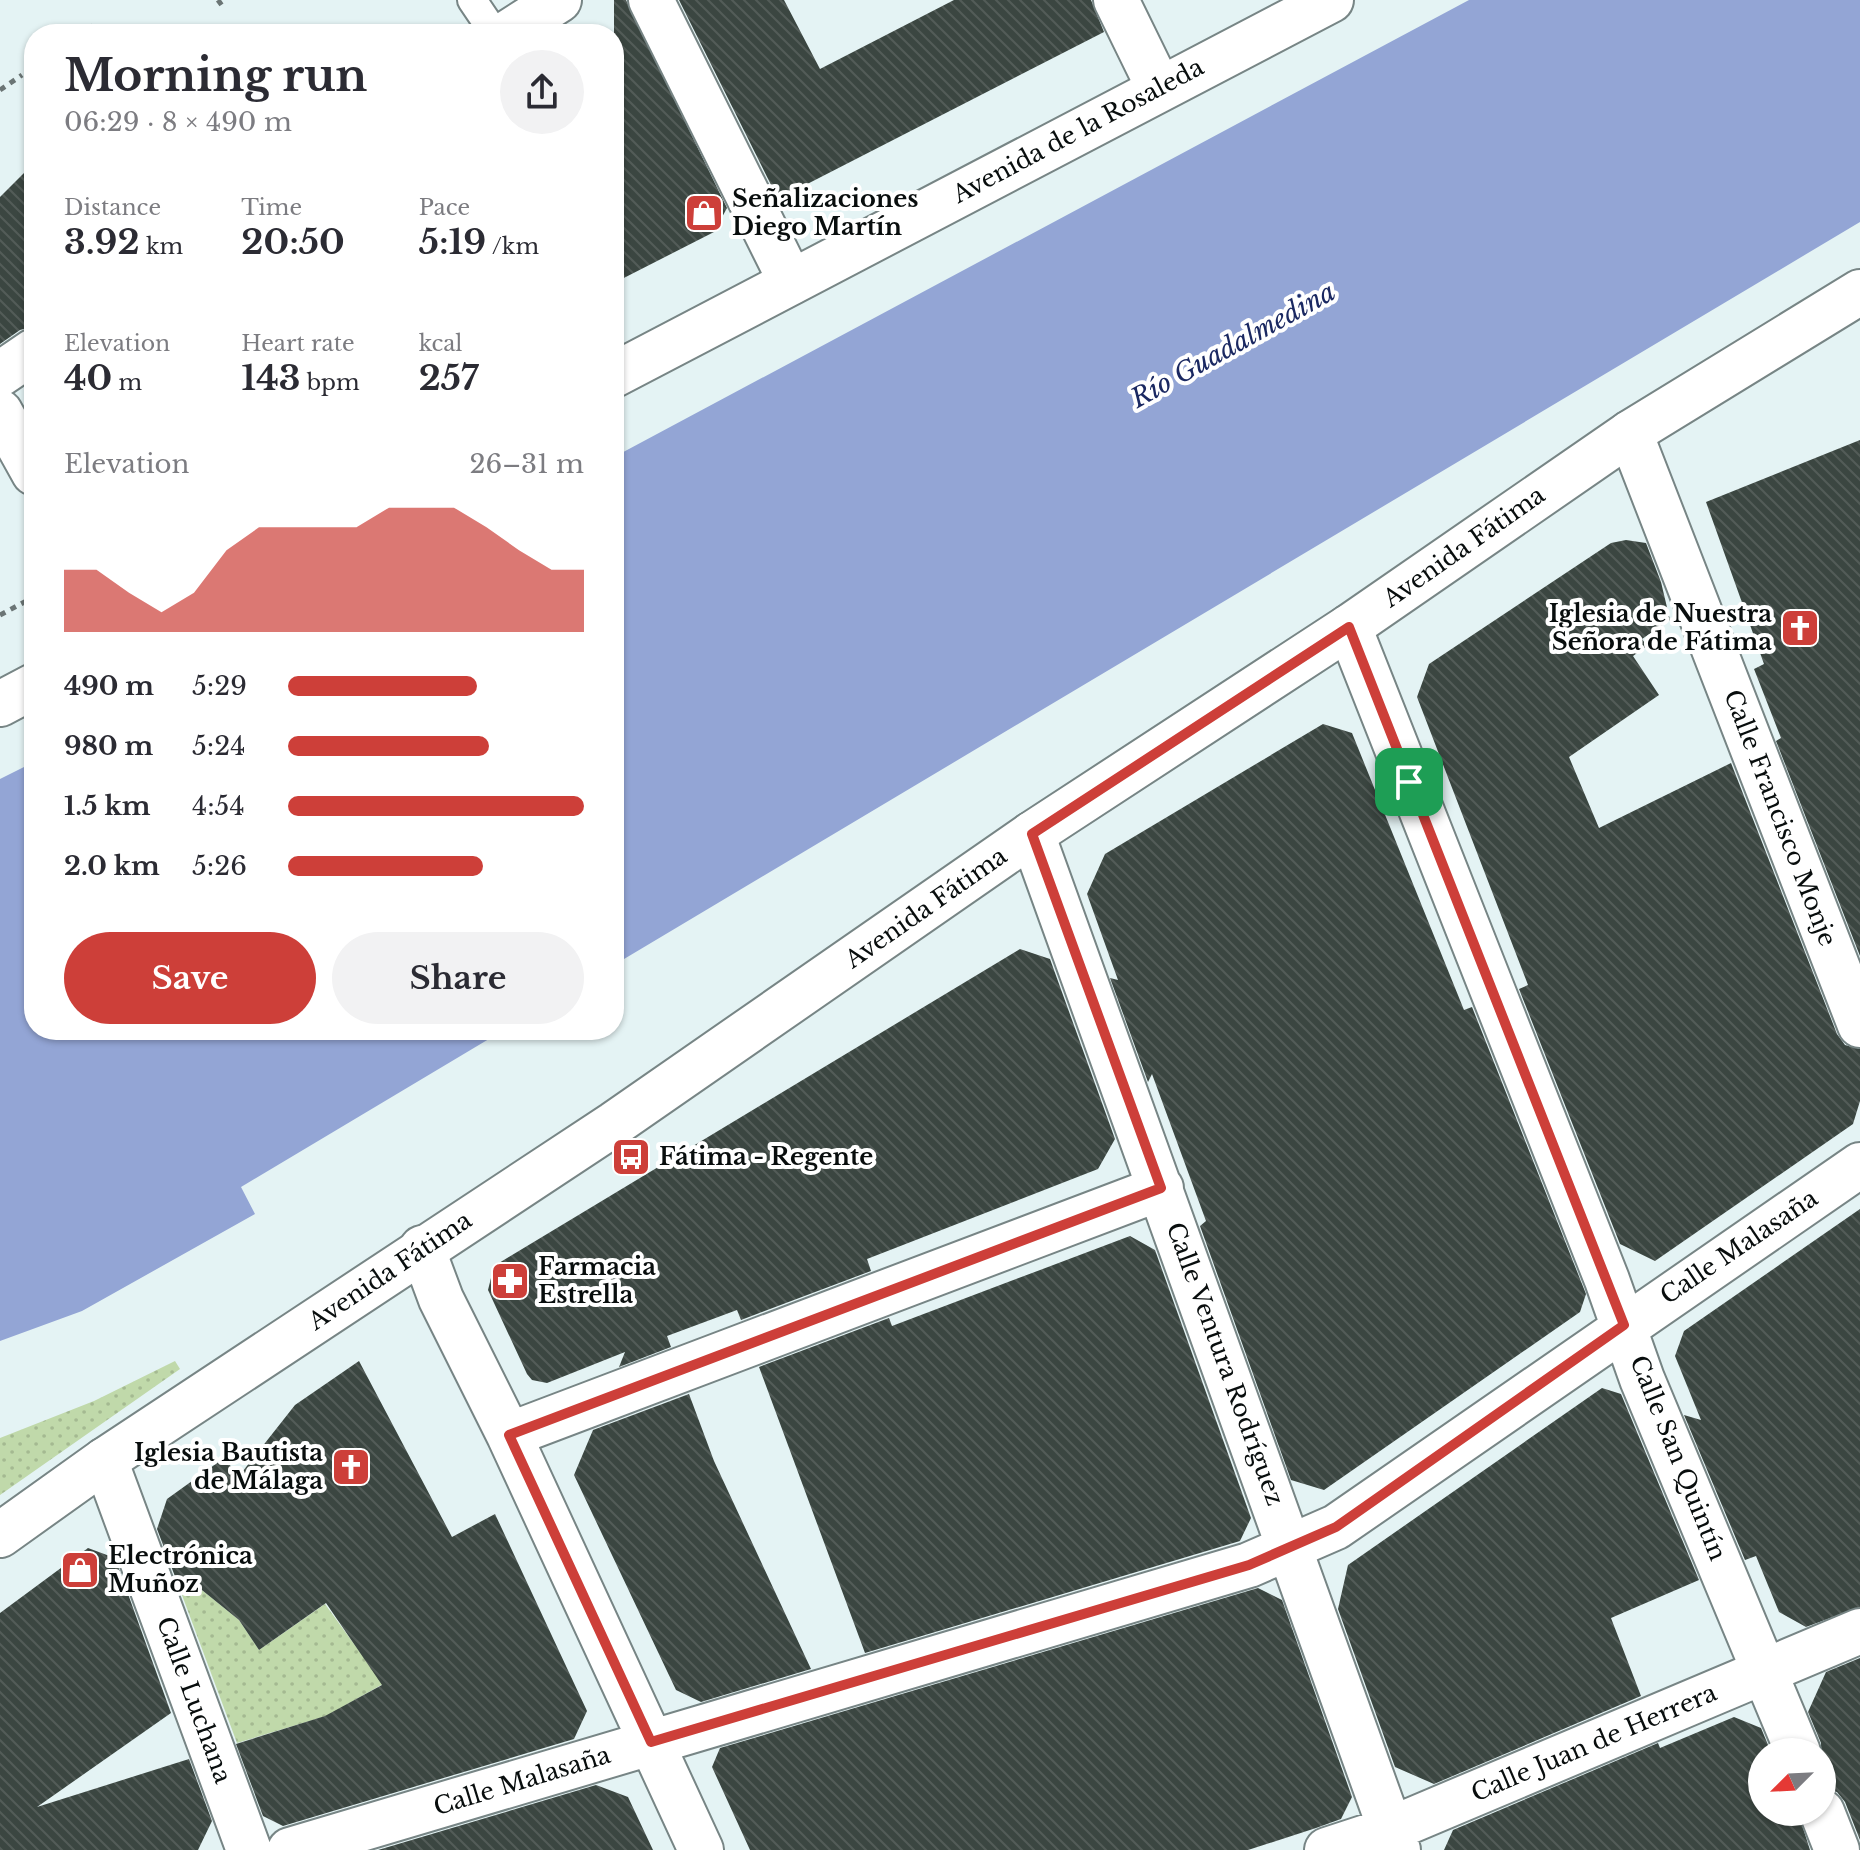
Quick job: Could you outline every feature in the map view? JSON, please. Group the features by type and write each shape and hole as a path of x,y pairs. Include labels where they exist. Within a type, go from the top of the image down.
{"street":[{"path":"651,0 791,282"},
{"path":"1116,0 1159,88"},
{"name":"Avenida de la Rosaleda","path":"624,370 1331,0"},
{"name":"Avenida Fátima","path":"0,1535 105,1460 614,1124 1032,834 1349,627 1630,433 1860,292"},
{"path":"0,374 24,358"},
{"path":"0,412 24,455"},
{"name":"Calle Francisco Monje","path":"1630,433 1860,1025"},
{"name":"Calle San Quintín","path":"1349,627 1624,1325 1642,1379 1793,1738"},
{"path":"0,704 24,691"},
{"name":"Calle Ventura Rodríguez","path":"1032,834 1292,1546 1394,1840"},
{"name":"Calle Malasaña","path":"290,1850 1249,1565 1336,1527 1624,1325 1860,1165"},
{"path":"509,1435 1161,1188"},
{"path":"422,1248 441,1299 509,1435 701,1850"},
{"name":"Calle Luchana","path":"105,1460 249,1850"},
{"name":"Calle Juan de Herrera","path":"1327,1850 1394,1840 1766,1670 1860,1631"},
{"path":"1828,1826 1837,1850"}],"lane":[{"path":"472,0 488,24"}],"path":[{"path":"218,0 223,7"},
{"path":"0,90 22,75"},
{"path":"0,615 24,602"}],"green space":[{"path":"175,1361 180,1369 0,1495 0,1438 94,1401"},
{"path":"192,1582 239,1620 259,1650 325,1604 383,1684 344,1706 346,1710 237,1743 179,1587"}],"water":[{"name":"Río Guadalmedina","path":"1469,0 1860,0 1860,222 624,959 624,452"},
{"path":"24,767 24,1040 487,1040 241,1187 255,1214 82,1311 0,1341 0,779"}],"building":[{"path":"614,0 626,0 727,208 714,232 624,278 624,24 614,24"},
{"path":"679,0 784,0 820,69 954,0 1091,0 1104,32 778,199"},
{"path":"24,173 24,329 0,344 0,197"},
{"name":"Iglesia de Nuestra Señora de Fátima","path":"1860,440 1860,956 1776,741 1781,738 1754,669 1764,664 1706,502"},
{"path":"1626,540 1646,543 1661,582 1670,620 1642,639 1647,646 1633,656 1659,695 1569,757 1599,828 1731,763 1837,1034 1845,1045 1860,1049 1860,1101 1853,1124 1655,1261 1620,1244 1519,989 1528,985 1417,697 1429,664 1611,543"},
{"path":"1323,724 1352,733 1464,1010 1472,1007 1586,1294 1580,1312 1324,1490 1291,1480 1200,1226 1206,1221 1152,1074 1148,1082 1110,978 1118,980 1087,894 1105,854"},
{"path":"1020,949 1050,959 1115,1139 1098,1169 867,1259 871,1271 741,1320 737,1310 667,1336 671,1347 619,1367 625,1352 547,1383 532,1380 488,1290 494,1266"},
{"path":"1860,1209 1860,1607 1806,1627 1779,1612 1756,1556 1745,1560 1684,1415 1701,1420 1675,1356 1684,1331"},
{"path":"1130,1236 1155,1250 1251,1518 1240,1541 865,1653 759,1367 889,1318 892,1326"},
{"path":"359,1361 452,1537 495,1514 587,1711 574,1739 283,1826 263,1816 236,1744 325,1716 382,1685 326,1603 259,1650 239,1620 192,1582 179,1587 157,1529 167,1499 224,1458 239,1476 295,1405"},
{"path":"1602,1388 1621,1394 1699,1580 1611,1618 1641,1696 1434,1784 1395,1767 1338,1609 1348,1565"},
{"path":"689,1394 714,1461 811,1669 701,1702 676,1690 574,1475 593,1430"},
{"path":"88,1548 115,1558 171,1713 37,1807 189,1759 212,1821 198,1850 0,1850 0,1613"},
{"path":"1258,1588 1282,1600 1352,1797 1341,1819 1316,1828 1248,1850 750,1850 712,1767 720,1748"},
{"path":"1860,1658 1860,1840 1845,1802 1836,1792 1836,1738 1819,1738 1808,1712 1826,1672"},
{"path":"1734,1717 1761,1728 1765,1738 1748,1738 1748,1826 1802,1826 1810,1850 1444,1850 1453,1830 1658,1743 1660,1748"},
{"path":"596,1785 628,1797 653,1850 378,1850"}],"place":[{"name":"Señalizaciones Diego Martín","path":"704,213"},
{"name":"Iglesia de Nuestra Señora de Fátima","path":"1800,628"},
{"name":"Fátima - Regente","path":"631,1157"},
{"name":"Farmacia Estrella","path":"510,1281"},
{"name":"Iglesia Bautista de Málaga","path":"351,1467"},
{"name":"Electrónica Muñoz","path":"80,1570"}],"route":[{"path":"1349,627 1409,782 1624,1325 1336,1527 1249,1565 651,1742 509,1435 1161,1188 1032,834 1349,627"}]}
